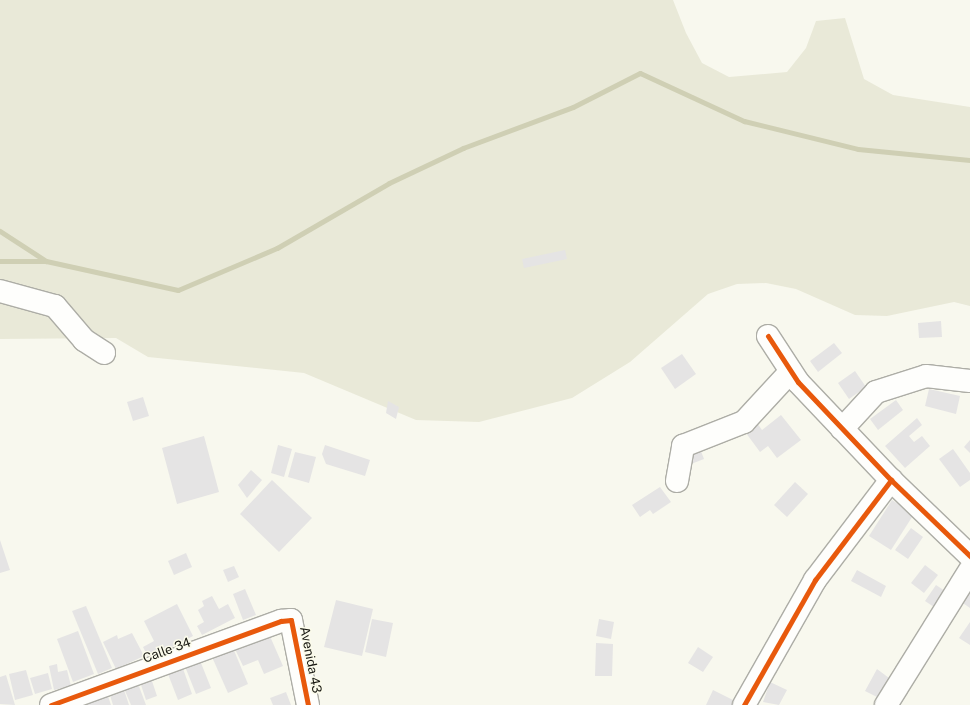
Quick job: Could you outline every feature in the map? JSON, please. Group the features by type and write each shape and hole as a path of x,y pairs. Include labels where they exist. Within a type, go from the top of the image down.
{"street":[{"path":"0,291 54,306 84,340 104,354"},
{"path":"768,336 798,382 891,480 970,556"},
{"path":"677,481 683,446 744,422 791,371"},
{"path":"842,429 876,392 926,376 970,381"},
{"path":"744,705 815,580 891,480"},
{"path":"886,705 970,570"},
{"name":"Calle 34","path":"51,705 281,621 291,620"},
{"name":"Avenida 43","path":"291,620 308,705"}],"green space":[{"path":"0,0 673,0 686,33 702,63 729,77 787,72 806,48 816,21 845,18 864,79 893,95 970,107 970,306 954,302 887,316 855,315 796,289 766,283 737,284 708,294 630,362 572,398 479,422 416,420 304,373 148,357 116,338 0,339"}],"building":[{"path":"565,250 567,259 524,268 522,259"},
{"path":"941,321 942,337 919,338 918,323"},
{"path":"834,343 842,353 818,372 810,361"},
{"path":"682,354 696,374 675,389 661,368"},
{"path":"855,371 866,387 849,399 838,383"},
{"path":"929,389 960,396 956,414 925,406"},
{"path":"143,397 149,416 133,421 127,402"},
{"path":"896,400 903,410 878,430 870,419"},
{"path":"388,401 399,407 396,419 386,413"},
{"path":"781,415 801,440 777,458 768,446 760,452 743,429 755,420 762,430"},
{"path":"917,418 922,425 909,436 914,442 922,436 930,446 905,468 885,446"},
{"path":"204,436 219,492 177,504 162,448"},
{"path":"970,440 970,453 964,447"},
{"path":"278,445 292,449 284,477 271,473"},
{"path":"325,445 370,460 365,476 326,464 322,454"},
{"path":"699,446 704,459 691,464 686,450"},
{"path":"953,449 970,473 970,480 960,487 939,459"},
{"path":"295,452 316,457 309,483 288,477"},
{"path":"251,470 262,480 247,498 238,485"},
{"path":"272,480 312,518 279,552 240,514"},
{"path":"795,482 808,494 787,517 774,505"},
{"path":"660,487 671,502 653,514 650,510 640,517 632,505"},
{"path":"892,500 914,514 891,550 869,536"},
{"path":"911,528 923,537 908,559 895,550"},
{"path":"0,540 10,570 0,573"},
{"path":"186,553 192,567 174,575 168,561"},
{"path":"925,565 938,575 924,593 911,583"},
{"path":"234,566 239,577 228,582 223,570"},
{"path":"857,570 886,586 881,597 851,581"},
{"path":"936,585 945,591 934,607 925,601"},
{"path":"970,585 970,608 957,599"},
{"path":"245,589 256,615 243,620 233,594"},
{"path":"212,596 219,609 228,604 235,618 202,635 197,626 204,622 198,610 204,606 202,601"},
{"path":"336,600 373,609 362,656 324,647"},
{"path":"177,604 193,636 149,659 143,647 154,641 144,621"},
{"path":"86,606 112,668 98,674 72,611"},
{"path":"372,619 393,623 386,657 365,652"},
{"path":"599,619 614,622 611,639 596,636"},
{"path":"970,622 970,645 959,638"},
{"path":"78,631 94,674 73,682 57,639"},
{"path":"132,633 144,656 116,669 103,642 117,635 118,639"},
{"path":"269,634 283,666 264,674 258,660 243,666 235,649"},
{"path":"596,643 613,644 612,676 595,676"},
{"path":"698,647 713,657 703,672 688,663"},
{"path":"233,648 248,684 228,693 212,657"},
{"path":"199,658 211,688 196,694 184,664"},
{"path":"181,663 192,694 178,700 166,669"},
{"path":"57,664 58,672 67,670 71,686 54,690 49,666"},
{"path":"877,669 889,678 877,697 865,691"},
{"path":"26,670 33,695 15,700 9,674"},
{"path":"48,673 52,689 35,694 30,678"},
{"path":"6,675 15,705 0,704 0,677"},
{"path":"151,678 157,696 146,700 140,682"},
{"path":"137,681 146,705 131,705 123,686"},
{"path":"770,682 787,690 779,705 763,702"},
{"path":"123,687 129,705 113,705 109,692"},
{"path":"713,690 735,701 733,705 706,705"},
{"path":"286,692 291,705 273,705 270,698"},
{"path":"107,693 111,705 76,705"}],"waterway":[{"path":"0,231 46,261 178,290 277,248 389,183 463,148 573,107 640,73 744,121 858,149 970,160"},
{"path":"0,261 45,261"}],"cycle path":[{"path":"768,336 798,382 891,480 970,556"},
{"path":"744,705 815,580 891,480"},
{"path":"51,705 281,621 291,620 308,705"}]}
